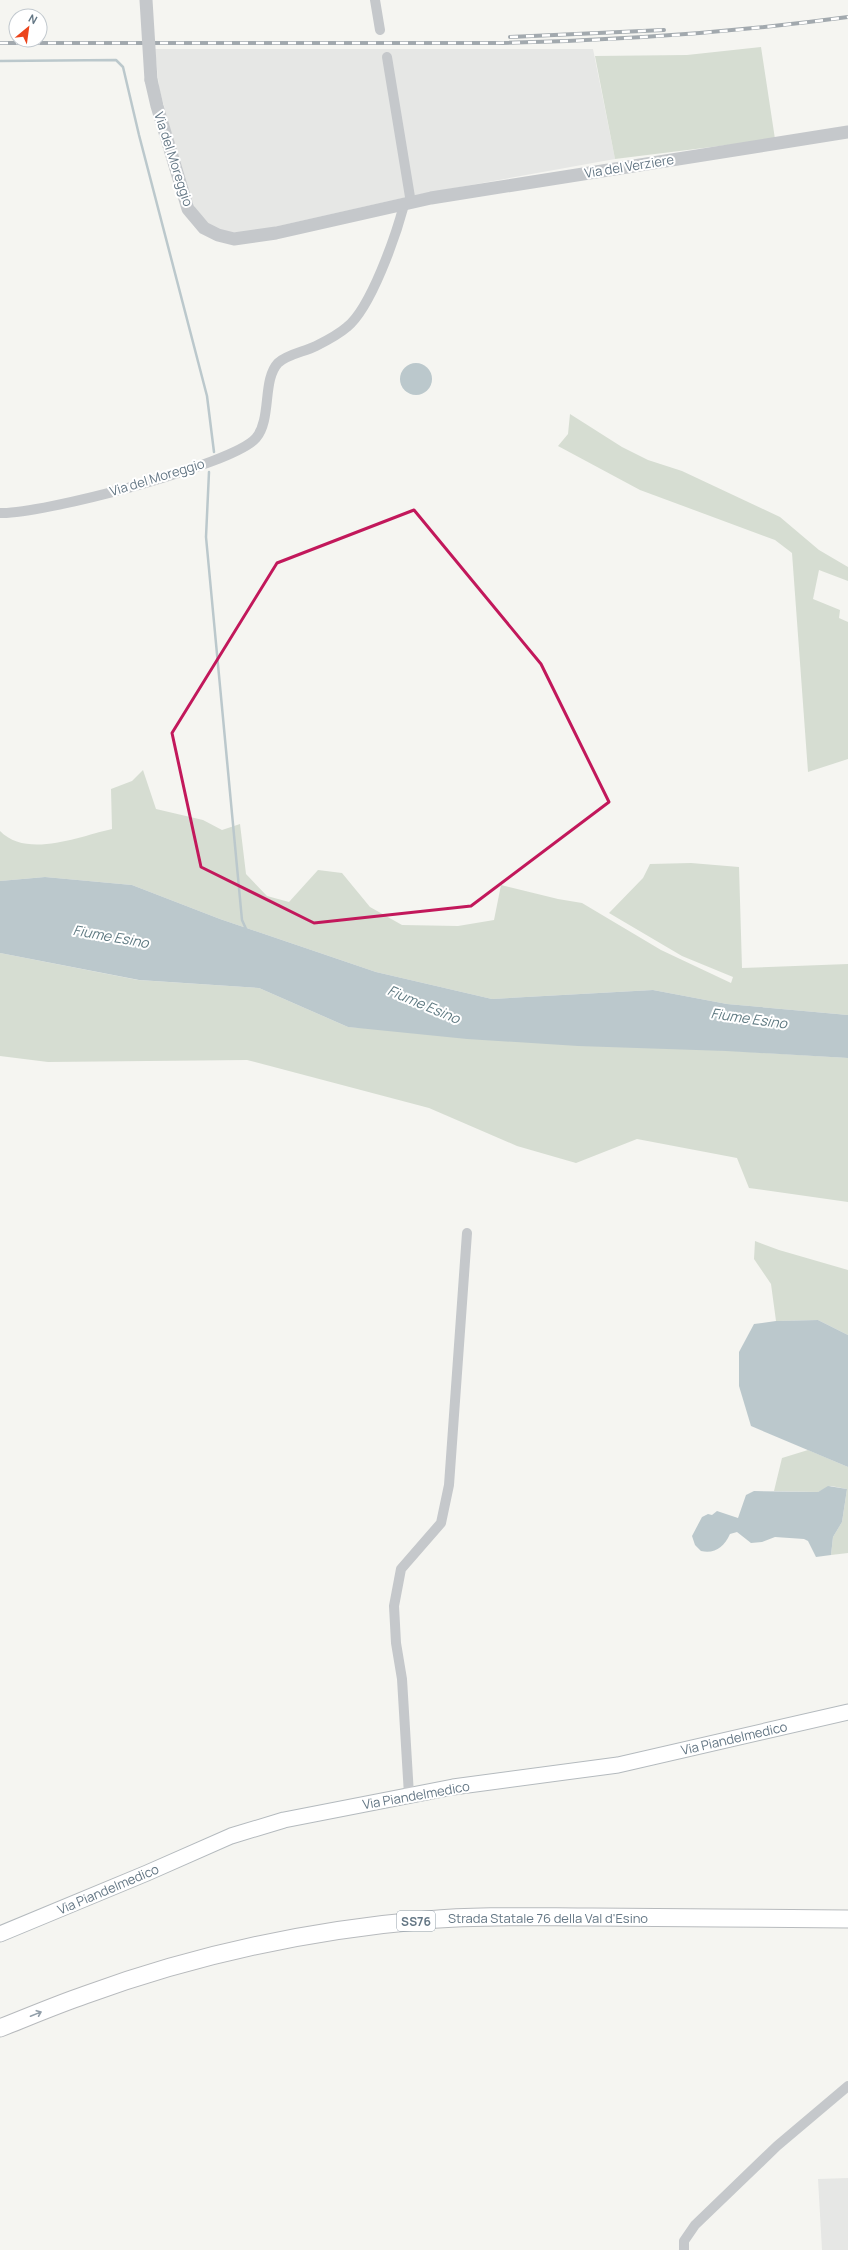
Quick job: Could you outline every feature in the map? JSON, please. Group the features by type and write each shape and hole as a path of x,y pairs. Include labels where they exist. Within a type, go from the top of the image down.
{"highway":[{"name":"Strada Statale 76 della Val d'Esino","path":"0,2016 82,1983 161,1958 239,1938 306,1924 367,1915 429,1909 550,1906 848,1908"},
{"name":"Strada Statale 76 della Val d'Esino","path":"0,2028 85,1994 164,1969 307,1935 368,1926 429,1919 542,1917 848,1919"}],"main road":[{"name":"Via Piandelmedico","path":"0,1934 140,1876 231,1836 284,1820 453,1787 618,1765 848,1712"}],"street":[{"name":"Via del Moreggio","path":"146,0 151,80 157,106 188,209 204,228 218,235 234,239 258,236 407,204"},
{"path":"374,0 380,30"},
{"name":"Via del Moreggio","path":"0,513 36,510 185,471 240,449 256,438 262,427 271,376 277,364 289,356 316,346 347,327 360,312 373,287 407,204 387,57"},
{"name":"Via del Verziere","path":"407,204 431,198 848,132"},
{"path":"409,1796 402,1679 396,1643 394,1606 401,1569 442,1523 449,1485 467,1233"},
{"path":"684,2250 684,2241 695,2225 777,2146 848,2086"}],"highlighted area":[{"path":"414,510 541,664 609,802 471,906 314,923 201,867 172,733 277,563"}],"shaded area":[{"path":"761,47 775,139 615,159 595,56 687,55"},
{"path":"155,49 593,49 615,159 416,195 247,233 225,232 207,225 195,208 185,181 159,88"},
{"path":"570,414 622,447 648,460 682,471 780,517 819,550 848,567 848,581 819,570 813,599 840,610 839,618 848,622 848,759 808,772 792,553 775,540 640,490 558,446 568,434"},
{"path":"143,770 156,809 203,820 222,830 240,824 246,874 267,896 289,902 318,870 342,873 370,907 402,925 458,926 494,920 501,885 558,899 582,903 661,950 731,983 733,977 682,956 609,913 643,878 650,864 691,863 739,867 742,968 848,964 848,1015 727,1004 653,990 492,999 376,972 220,919 132,885 45,877 0,881 0,831 11,839 39,845 70,840 112,829 111,789 132,781"},
{"path":"0,953 138,980 259,988 348,1027 848,1058 848,1202 749,1188 737,1158 637,1139 576,1163 517,1146 429,1108 247,1060 48,1062 0,1056"},
{"path":"755,1241 779,1250 848,1270 848,1335 818,1320 776,1321 771,1284 754,1259"},
{"path":"808,1450 848,1467 848,1553 831,1555 833,1537 842,1522 847,1489 831,1486 818,1492 774,1491 782,1458"},
{"path":"848,2178 848,2250 822,2250 818,2179"}],"water":[{"path":"416,363 425,366 429,370 432,379 429,388 425,392 416,395 407,392 403,388 400,379 403,370 407,366"},
{"name":"Fiume Esino","path":"45,877 132,885 220,919 376,972 492,999 653,990 727,1004 848,1015 848,1058 726,1051 578,1046 467,1039 348,1027 259,988 139,980 0,953 0,881"},
{"path":"818,1320 848,1335 848,1467 751,1426 739,1386 739,1352 754,1324 776,1321"},
{"path":"828,1486 847,1489 842,1522 833,1537 831,1555 816,1557 808,1541 804,1539 775,1537 762,1542 751,1543 737,1532 730,1534 725,1543 715,1550 706,1552 701,1551 695,1545 692,1536 702,1517 708,1514 712,1515 717,1511 738,1518 746,1495 754,1491 818,1492"}],"waterway":[{"path":"0,61 116,60 123,67 139,135 207,396 214,452"},
{"path":"209,472 206,537 242,920 247,931"}],"railway":[{"path":"0,43 539,42 716,32 848,17"},
{"path":"510,37 664,30"}]}
